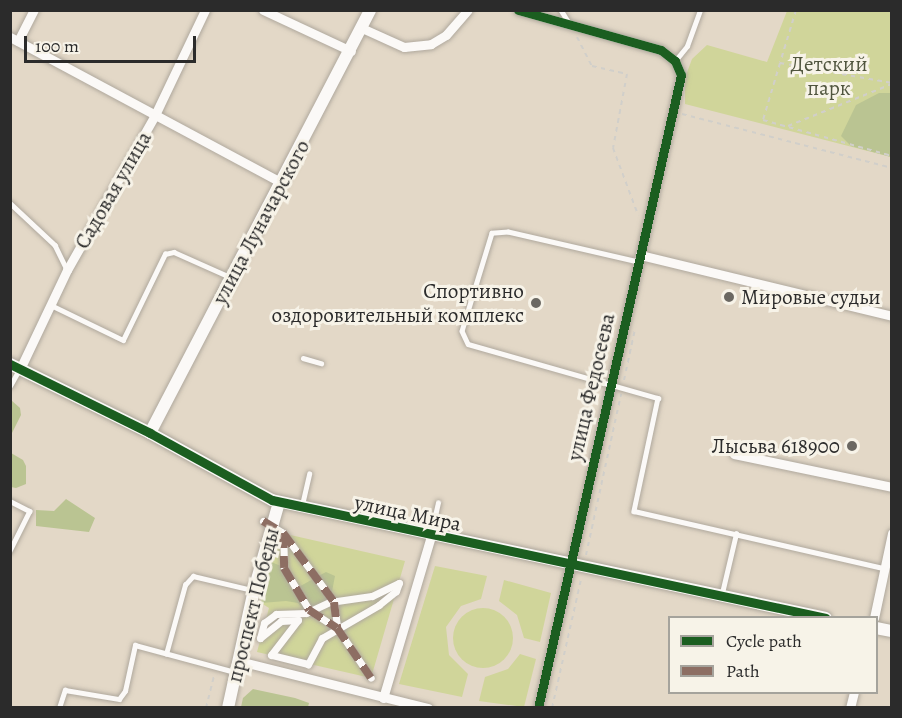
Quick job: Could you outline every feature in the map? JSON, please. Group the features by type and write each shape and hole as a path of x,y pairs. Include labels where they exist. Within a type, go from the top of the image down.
{"street":[{"path":"34,10 14,39 154,117 282,183"},
{"name":"Садовая улица","path":"15,366 53,306 67,270 154,117 205,10"},
{"path":"263,10 351,51"},
{"name":"улица Луначарского","path":"150,433 364,29 370,10"},
{"path":"364,29 404,47 431,44 446,35 468,10"},
{"path":"518,10 661,50 675,61"},
{"name":"улица Федосеева","path":"538,708 681,75 675,61"},
{"path":"639,258 891,316"},
{"name":"улица Мира","path":"15,366 150,433 279,502 817,616"},
{"path":"734,454 891,487"},
{"name":"проспект Победы","path":"228,708 268,523 279,502"},
{"path":"268,523 283,533 334,602 337,628"},
{"path":"283,533 284,568 309,610 337,628 371,678"},
{"path":"874,616 891,534"},
{"path":"382,703 431,536"},
{"path":"399,583 396,591 379,605 322,638 308,664 271,655 298,620 281,621 260,638 264,623 276,614 309,610 334,602 372,596 399,583"},
{"path":"238,667 382,703 428,708"}],"lane":[{"path":"561,10 569,23"},
{"path":"675,61 687,46 700,10"},
{"path":"10,203 55,245 67,270"},
{"path":"639,258 508,232 492,233 462,331 468,344 483,351 610,387 658,398 634,511 883,568"},
{"path":"53,306 123,340 165,254 174,252 233,278"},
{"path":"303,358 321,363"},
{"path":"10,386 15,366"},
{"path":"302,508 309,474"},
{"path":"10,501 30,511 10,551"},
{"path":"431,536 438,503"},
{"path":"722,596 736,534"},
{"path":"166,654 185,585 193,576 254,590"},
{"path":"118,708 135,645 217,667 238,667"},
{"path":"59,708 64,690 119,699"}],"path":[{"path":"796,10 763,120 891,156"},
{"path":"886,10 891,12"},
{"path":"569,23 592,66 627,74 613,148 632,204 646,228"},
{"path":"780,63 891,83"},
{"path":"786,127 891,83"},
{"path":"672,111 891,168"},
{"path":"552,708 637,323"},
{"path":"206,708 217,667"}],"green space":[{"name":"Детский парк","path":"787,11 891,11 891,157 685,104 685,78 692,59 707,45 767,62"},
{"path":"879,93 891,93 891,157 851,146 841,136 856,105"},
{"path":"11,400 20,408 21,415 11,435"},
{"path":"11,453 23,460 26,466 26,484 16,488 11,487"},
{"path":"66,499 95,518 89,532 36,526 36,510 54,511"},
{"path":"286,534 405,561 371,678 257,652 269,608 261,603 274,544"},
{"path":"271,562 281,566 293,590 326,572 335,576 330,602 304,610 298,603 286,601 261,603"},
{"path":"435,566 487,576 481,599 461,606 446,627 449,655 468,674 462,697 399,684"},
{"path":"504,580 551,593 540,642 524,638 517,615 499,601"},
{"path":"477,608 489,608 500,613 508,621 513,638 511,650 500,663 489,668 477,668 466,663 458,655 453,644 453,632 458,621 466,613"},
{"path":"520,654 536,659 524,707 479,701 485,677 508,669"},
{"path":"253,689 295,698 309,703 308,707 241,707 243,698"}],"marked path":[{"path":"263,521 283,533 334,602 337,628 371,678"},
{"path":"283,533 284,568 309,610 337,628"}],"cycle path":[{"path":"518,10 661,50 675,61 681,75 538,708"},
{"path":"10,364 150,433 272,500 817,616"}],"place":[{"name":"Мировые судьи","path":"729,297"},
{"name":"Спортивно оздоровительный комплекс","path":"536,303"},
{"name":"Лысьва 618900","path":"852,446"}]}
